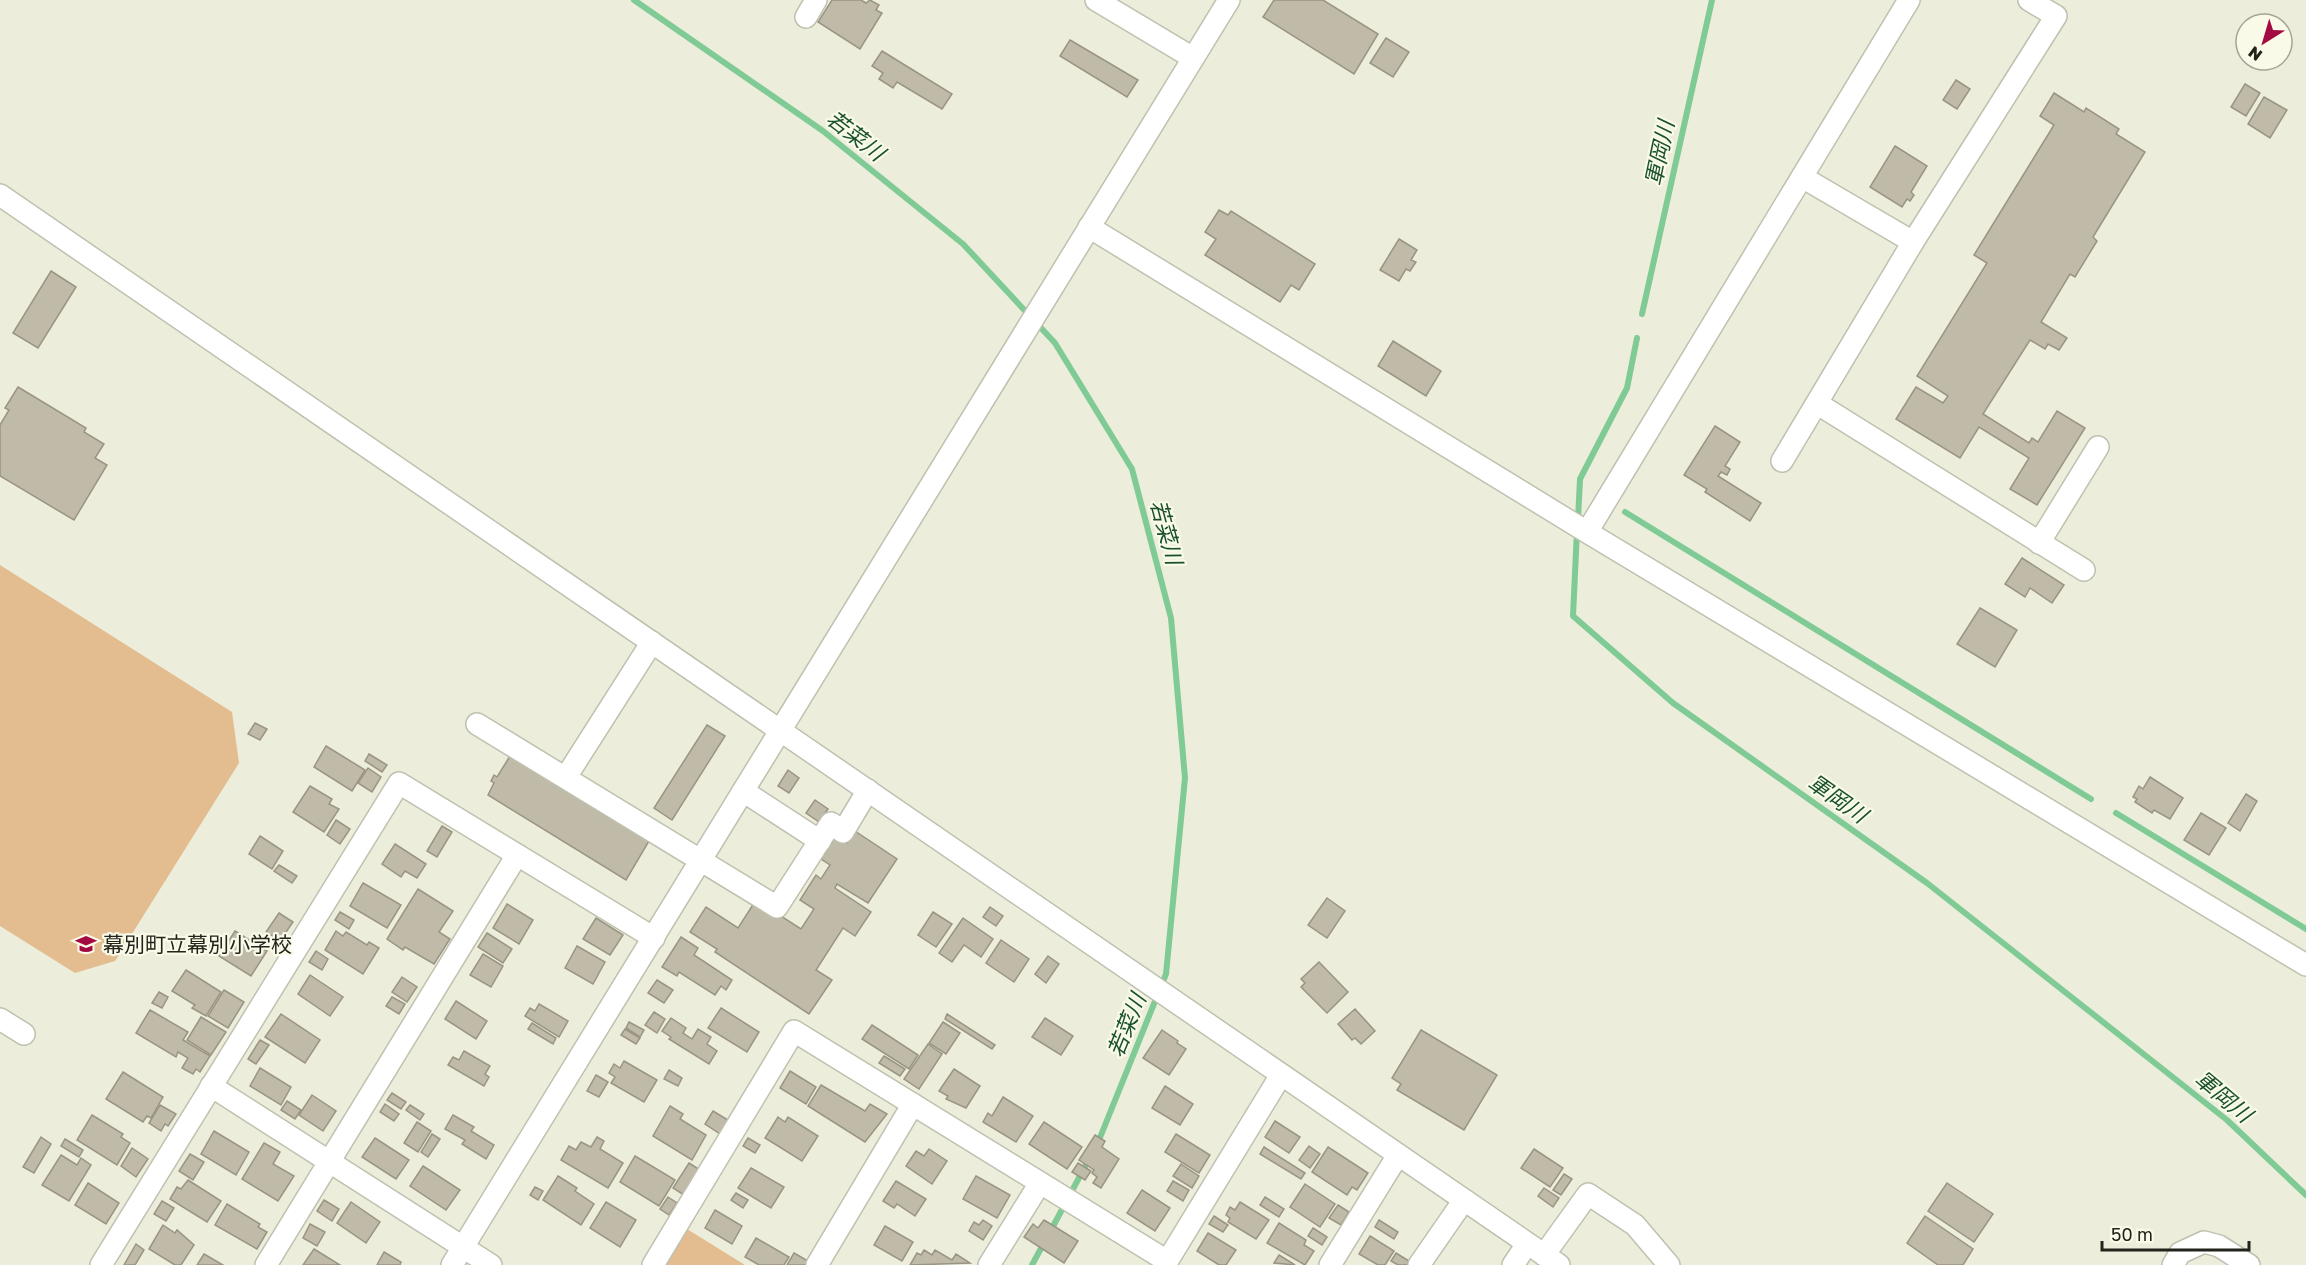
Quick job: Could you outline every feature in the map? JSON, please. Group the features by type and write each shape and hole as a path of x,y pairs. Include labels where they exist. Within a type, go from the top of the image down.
{"street":[{"path":"1096,0 1193,58"},
{"path":"458,1256 1229,0"},
{"path":"1587,532 1909,0"},
{"path":"1782,461 1818,405 1913,242 2056,16 2029,0"},
{"path":"1802,177 1913,242"},
{"path":"0,195 1543,1254"},
{"path":"1089,227 1587,532 2306,965"},
{"path":"1818,405 2084,570"},
{"path":"2039,543 2098,447"},
{"path":"566,777 652,642"},
{"path":"477,724 777,908 831,823 843,832 868,790"},
{"path":"101,1265 399,783 654,938"},
{"path":"743,791 820,841"},
{"path":"266,1265 517,855"},
{"path":"0,1019 24,1034"},
{"path":"653,1265 794,1031 1166,1263 1281,1075"},
{"path":"211,1086 329,1161 458,1256 491,1265"},
{"path":"817,1265 913,1104"},
{"path":"1330,1265 1398,1155"},
{"path":"989,1265 1040,1183"},
{"path":"1513,1265 1543,1254 1588,1194 1635,1226 1669,1265"},
{"path":"1419,1265 1464,1200"},
{"path":"2173,1265 2180,1253 2204,1242 2219,1246 2249,1265"}],"shaded area":[{"path":"0,565 232,712 239,763 115,961 75,973 0,926"},
{"path":"687,1229 745,1265 665,1265"}],"building":[{"path":"832,0 861,0 866,3 870,0 879,5 876,10 882,13 860,49 818,22"},
{"path":"1274,0 1323,0 1378,34 1354,74 1263,17"},
{"path":"1386,38 1409,52 1393,77 1370,63"},
{"path":"1070,40 1138,80 1127,97 1060,56"},
{"path":"882,51 952,94 942,109 897,82 893,88 879,79 883,73 872,66"},
{"path":"1956,80 1970,89 1957,109 1943,100"},
{"path":"2245,84 2260,93 2246,116 2231,107"},
{"path":"2054,93 2084,112 2086,108 2119,129 2116,134 2145,152 2093,237 2097,241 2075,277 2070,274 2041,322 2067,338 2059,350 2048,344 2045,349 2030,340 1983,414 2029,443 2032,438 2038,442 2057,411 2085,428 2037,505 2010,489 2029,458 1979,427 1960,458 1896,419 1916,387 1943,403 1948,396 1917,376 1987,263 1974,255 2054,125 2040,116"},
{"path":"2264,97 2287,110 2270,138 2248,124"},
{"path":"1895,146 1927,166 1911,192 1914,195 1910,201 1907,199 1902,207 1870,187"},
{"path":"1219,210 1228,215 1231,211 1315,264 1299,290 1291,285 1280,302 1205,255 1216,239 1205,232"},
{"path":"1399,239 1417,250 1411,260 1416,262 1410,271 1406,269 1399,281 1380,270"},
{"path":"51,271 76,287 38,348 13,333"},
{"path":"1393,341 1441,371 1426,396 1378,366"},
{"path":"18,387 86,428 84,432 104,444 95,458 107,465 74,520 0,476 0,425 9,410 5,408"},
{"path":"1715,426 1740,442 1725,466 1730,469 1727,475 1721,472 1718,476 1761,503 1750,521 1705,492 1707,489 1684,475"},
{"path":"2022,558 2064,585 2052,603 2030,588 2025,597 2005,584"},
{"path":"1980,608 2017,630 1995,667 1957,644"},
{"path":"255,723 267,729 260,740 248,734"},
{"path":"707,725 725,736 672,820 654,808"},
{"path":"326,746 365,770 352,791 314,767"},
{"path":"369,754 387,765 382,772 365,761"},
{"path":"510,756 649,841 626,880 488,795 494,783 491,781 494,775 497,777"},
{"path":"368,768 381,777 372,792 358,783"},
{"path":"788,770 799,778 789,793 778,786"},
{"path":"2150,777 2183,798 2170,819 2154,810 2152,813 2135,802 2137,799 2133,797 2139,786 2143,789"},
{"path":"310,786 332,799 329,804 339,809 324,832 293,812"},
{"path":"2246,794 2257,801 2240,831 2228,823"},
{"path":"815,800 828,809 819,822 806,813"},
{"path":"2201,813 2226,828 2209,855 2184,840"},
{"path":"336,820 350,829 340,844 327,835"},
{"path":"442,826 452,832 437,857 427,851"},
{"path":"855,831 897,859 868,903 837,884 835,888 871,912 855,936 843,928 816,970 832,980 809,1014 715,952 717,949 690,932 706,907 738,928 756,900 801,929 814,909 800,900 816,875 821,879 830,865 821,859 836,836 847,843"},
{"path":"260,836 283,851 272,869 249,854"},
{"path":"395,844 426,864 417,878 405,871 401,877 382,864"},
{"path":"279,865 297,876 292,883 274,871"},
{"path":"363,883 401,905 387,928 350,906"},
{"path":"418,889 453,911 439,932 450,939 434,964 405,947 403,950 387,939"},
{"path":"1327,898 1345,911 1327,938 1308,925"},
{"path":"507,904 533,920 519,944 493,928"},
{"path":"990,907 1003,916 996,926 983,917"},
{"path":"340,912 354,920 349,929 335,920"},
{"path":"933,912 952,924 936,947 918,935"},
{"path":"279,913 293,922 280,941 266,932"},
{"path":"596,918 623,935 610,955 583,939"},
{"path":"963,918 993,939 981,957 964,945 952,962 939,953"},
{"path":"235,931 267,951 251,976 219,956"},
{"path":"336,931 343,936 346,932 367,945 369,942 379,948 363,974 325,950"},
{"path":"487,933 512,949 503,963 478,947"},
{"path":"681,937 698,948 694,955 732,980 726,990 721,986 715,995 679,972 677,976 662,967"},
{"path":"1001,940 1029,959 1014,982 986,963"},
{"path":"212,941 221,947 216,955 207,948"},
{"path":"577,946 605,962 593,984 565,968"},
{"path":"316,951 328,959 322,970 309,962"},
{"path":"483,954 503,966 491,987 470,975"},
{"path":"1048,956 1059,964 1046,983 1035,974"},
{"path":"1319,962 1348,992 1327,1013 1301,987 1305,983 1301,979"},
{"path":"186,970 221,992 206,1016 192,1008 195,1005 172,991"},
{"path":"310,975 343,997 330,1016 298,994"},
{"path":"402,977 417,987 407,1002 392,992"},
{"path":"657,980 673,990 664,1003 648,993"},
{"path":"224,990 244,1002 228,1028 208,1016"},
{"path":"159,992 168,997 162,1008 152,1003"},
{"path":"392,997 405,1004 399,1014 386,1006"},
{"path":"456,1001 487,1021 476,1039 445,1019"},
{"path":"539,1004 568,1021 559,1037 525,1016 530,1008 535,1011"},
{"path":"721,1008 759,1032 747,1052 708,1028"},
{"path":"1355,1009 1375,1031 1361,1044 1355,1038 1352,1040 1338,1024"},
{"path":"150,1010 188,1032 183,1040 210,1056 200,1072 196,1069 193,1074 182,1068 188,1058 178,1052 176,1057 136,1033"},
{"path":"654,1012 665,1019 657,1033 645,1025"},
{"path":"281,1014 320,1040 305,1063 265,1037"},
{"path":"947,1014 995,1045 992,1049 945,1019"},
{"path":"201,1017 226,1032 211,1055 187,1040"},
{"path":"671,1018 686,1028 683,1033 692,1039 698,1029 711,1037 707,1044 717,1051 709,1064 669,1039 671,1037 662,1031"},
{"path":"1045,1018 1073,1036 1061,1055 1032,1037"},
{"path":"629,1022 644,1030 640,1037 626,1028"},
{"path":"943,1022 960,1033 946,1054 929,1043"},
{"path":"532,1023 556,1038 553,1044 528,1029"},
{"path":"872,1025 918,1055 909,1069 862,1039"},
{"path":"625,1029 640,1038 636,1044 621,1035"},
{"path":"1162,1030 1186,1049 1169,1075 1143,1058"},
{"path":"1421,1030 1497,1075 1464,1130 1397,1090 1401,1084 1392,1078"},
{"path":"260,1040 269,1045 256,1064 248,1059"},
{"path":"928,1044 942,1054 919,1089 904,1079"},
{"path":"464,1051 490,1066 485,1074 489,1077 484,1086 448,1065 453,1057 459,1060"},
{"path":"884,1056 905,1069 900,1076 879,1063"},
{"path":"624,1061 657,1080 644,1102 611,1083 615,1077 609,1073 614,1064 620,1068"},
{"path":"260,1068 291,1087 281,1105 250,1086"},
{"path":"954,1069 980,1086 966,1108 946,1099 948,1096 939,1091"},
{"path":"669,1070 682,1078 678,1086 664,1079"},
{"path":"790,1071 816,1087 806,1104 780,1088"},
{"path":"123,1072 163,1097 151,1118 147,1116 143,1122 106,1099"},
{"path":"596,1075 608,1082 599,1097 587,1091"},
{"path":"821,1085 865,1111 870,1104 887,1114 865,1142 808,1106"},
{"path":"1165,1086 1193,1104 1180,1125 1152,1108"},
{"path":"392,1093 406,1102 401,1109 387,1100"},
{"path":"312,1095 336,1111 323,1131 299,1115"},
{"path":"1003,1097 1033,1116 1016,1142 983,1122 988,1113 992,1116"},
{"path":"287,1101 301,1110 295,1119 281,1110"},
{"path":"385,1104 399,1114 394,1121 380,1112"},
{"path":"160,1105 176,1114 168,1126 165,1124 161,1131 149,1123"},
{"path":"410,1105 424,1114 420,1120 406,1110"},
{"path":"670,1106 683,1114 680,1119 706,1135 692,1160 653,1136"},
{"path":"713,1111 728,1120 720,1134 705,1124"},
{"path":"92,1115 123,1134 121,1137 130,1143 117,1165 77,1140"},
{"path":"453,1115 474,1127 471,1131 494,1145 486,1159 462,1144 465,1140 445,1129"},
{"path":"778,1117 785,1122 788,1117 818,1136 802,1161 765,1138"},
{"path":"1275,1121 1300,1137 1289,1153 1265,1137"},
{"path":"417,1122 431,1131 418,1152 404,1143"},
{"path":"1044,1122 1082,1147 1067,1169 1029,1144"},
{"path":"214,1131 249,1152 236,1175 201,1154"},
{"path":"432,1134 440,1139 428,1157 421,1152"},
{"path":"1176,1134 1210,1155 1199,1173 1165,1152"},
{"path":"1095,1135 1105,1141 1102,1147 1119,1159 1101,1188 1093,1183 1097,1177 1092,1173 1094,1170 1079,1160"},
{"path":"41,1137 51,1144 34,1173 23,1167"},
{"path":"597,1137 604,1141 600,1149 623,1163 608,1188 561,1160 569,1146 576,1150 581,1142 591,1147"},
{"path":"375,1138 409,1160 396,1179 362,1157"},
{"path":"748,1138 760,1145 755,1153 743,1146"},
{"path":"65,1139 83,1150 79,1157 61,1146"},
{"path":"264,1143 280,1152 273,1164 294,1176 278,1201 242,1179"},
{"path":"1309,1146 1320,1154 1310,1168 1299,1160"},
{"path":"1264,1147 1305,1173 1301,1179 1260,1154"},
{"path":"1328,1147 1368,1173 1357,1190 1352,1187 1347,1195 1312,1172"},
{"path":"132,1148 148,1159 136,1177 121,1166"},
{"path":"929,1149 947,1161 932,1184 906,1166 916,1151 924,1156"},
{"path":"1534,1149 1563,1168 1550,1187 1521,1168"},
{"path":"190,1154 204,1162 193,1180 179,1171"},
{"path":"61,1155 77,1165 81,1158 91,1165 69,1201 42,1185"},
{"path":"635,1156 675,1180 659,1206 620,1182"},
{"path":"689,1163 700,1170 684,1195 673,1188"},
{"path":"1078,1163 1091,1171 1085,1180 1072,1172"},
{"path":"1181,1164 1199,1176 1192,1188 1173,1176"},
{"path":"423,1166 460,1190 446,1210 410,1186"},
{"path":"751,1168 784,1187 771,1208 738,1188"},
{"path":"1564,1174 1572,1179 1561,1195 1553,1190"},
{"path":"558,1176 577,1188 575,1191 594,1204 581,1225 543,1200"},
{"path":"976,1176 1010,1195 997,1218 963,1199"},
{"path":"188,1180 221,1201 207,1222 170,1199 177,1187 181,1189"},
{"path":"896,1181 926,1199 915,1216 897,1204 894,1208 883,1201"},
{"path":"1173,1181 1189,1190 1183,1201 1167,1191"},
{"path":"88,1183 119,1203 106,1224 75,1205"},
{"path":"1947,1183 1993,1214 1974,1242 1928,1211"},
{"path":"1305,1184 1335,1204 1320,1227 1290,1207"},
{"path":"535,1187 543,1191 538,1200 530,1195"},
{"path":"1544,1188 1559,1198 1553,1207 1538,1196"},
{"path":"1142,1190 1170,1208 1155,1231 1127,1213"},
{"path":"736,1193 748,1200 743,1208 731,1200"},
{"path":"668,1197 677,1203 669,1215 660,1209"},
{"path":"1265,1197 1284,1209 1279,1217 1260,1205"},
{"path":"324,1200 339,1209 332,1221 317,1211"},
{"path":"162,1201 174,1208 166,1221 154,1214"},
{"path":"351,1202 380,1222 366,1243 337,1223"},
{"path":"606,1202 636,1220 620,1247 590,1228"},
{"path":"1240,1202 1269,1220 1256,1239 1228,1222 1230,1218 1226,1215 1230,1207 1235,1210"},
{"path":"227,1204 260,1224 258,1227 267,1232 257,1249 215,1225"},
{"path":"1338,1205 1349,1212 1341,1225 1329,1218"},
{"path":"715,1210 742,1226 732,1244 705,1228"},
{"path":"1214,1216 1228,1225 1223,1232 1209,1224"},
{"path":"1925,1216 1973,1249 1963,1265 1938,1265 1907,1243"},
{"path":"983,1220 992,1226 983,1240 969,1231 974,1222 979,1225"},
{"path":"1044,1220 1078,1241 1064,1263 1024,1237 1033,1224 1038,1228"},
{"path":"1379,1220 1398,1232 1394,1239 1375,1227"},
{"path":"1279,1223 1306,1240 1304,1245 1314,1251 1305,1265 1267,1243"},
{"path":"310,1224 325,1232 317,1246 303,1238"},
{"path":"163,1225 175,1233 177,1230 194,1245 181,1265 175,1265 149,1249"},
{"path":"885,1226 913,1242 902,1261 874,1245"},
{"path":"1313,1228 1327,1237 1322,1245 1308,1236"},
{"path":"1208,1233 1236,1250 1226,1265 1219,1265 1197,1251"},
{"path":"1370,1236 1394,1251 1385,1265 1378,1265 1359,1254"},
{"path":"756,1238 789,1257 784,1265 759,1265 745,1257"},
{"path":"136,1244 144,1250 135,1265 124,1265"},
{"path":"314,1249 340,1265 303,1265"},
{"path":"924,1250 932,1255 935,1250 952,1260 956,1254 970,1263 910,1265 917,1253 921,1255"},
{"path":"384,1252 401,1262 400,1265 377,1265"},
{"path":"794,1253 808,1261 806,1265 787,1265"},
{"path":"1396,1253 1409,1261 1407,1265 1398,1265 1391,1261"},
{"path":"204,1254 223,1265 197,1265"},
{"path":"1279,1255 1295,1265 1274,1263"}],"waterway":[{"name":"若菜川","path":"634,0 823,131 963,244 1055,343 1132,469 1171,618 1185,778 1166,974 1097,1145"},
{"name":"軍岡川","path":"1642,314 1712,0"},
{"name":"軍岡川","path":"1578,520 1580,479 1627,388 1637,338"},
{"path":"1625,512 2091,799"},
{"name":"軍岡川","path":"1577,530 1573,616 1673,703 1927,883 2227,1120 2306,1195"},
{"path":"2116,813 2306,929"},
{"name":"若菜川","path":"1050,1232 1089,1159"},
{"name":"若菜川","path":"1032,1265 1045,1241"}],"place":[{"name":"幕別町立幕別小学校","path":"86,944"}]}
